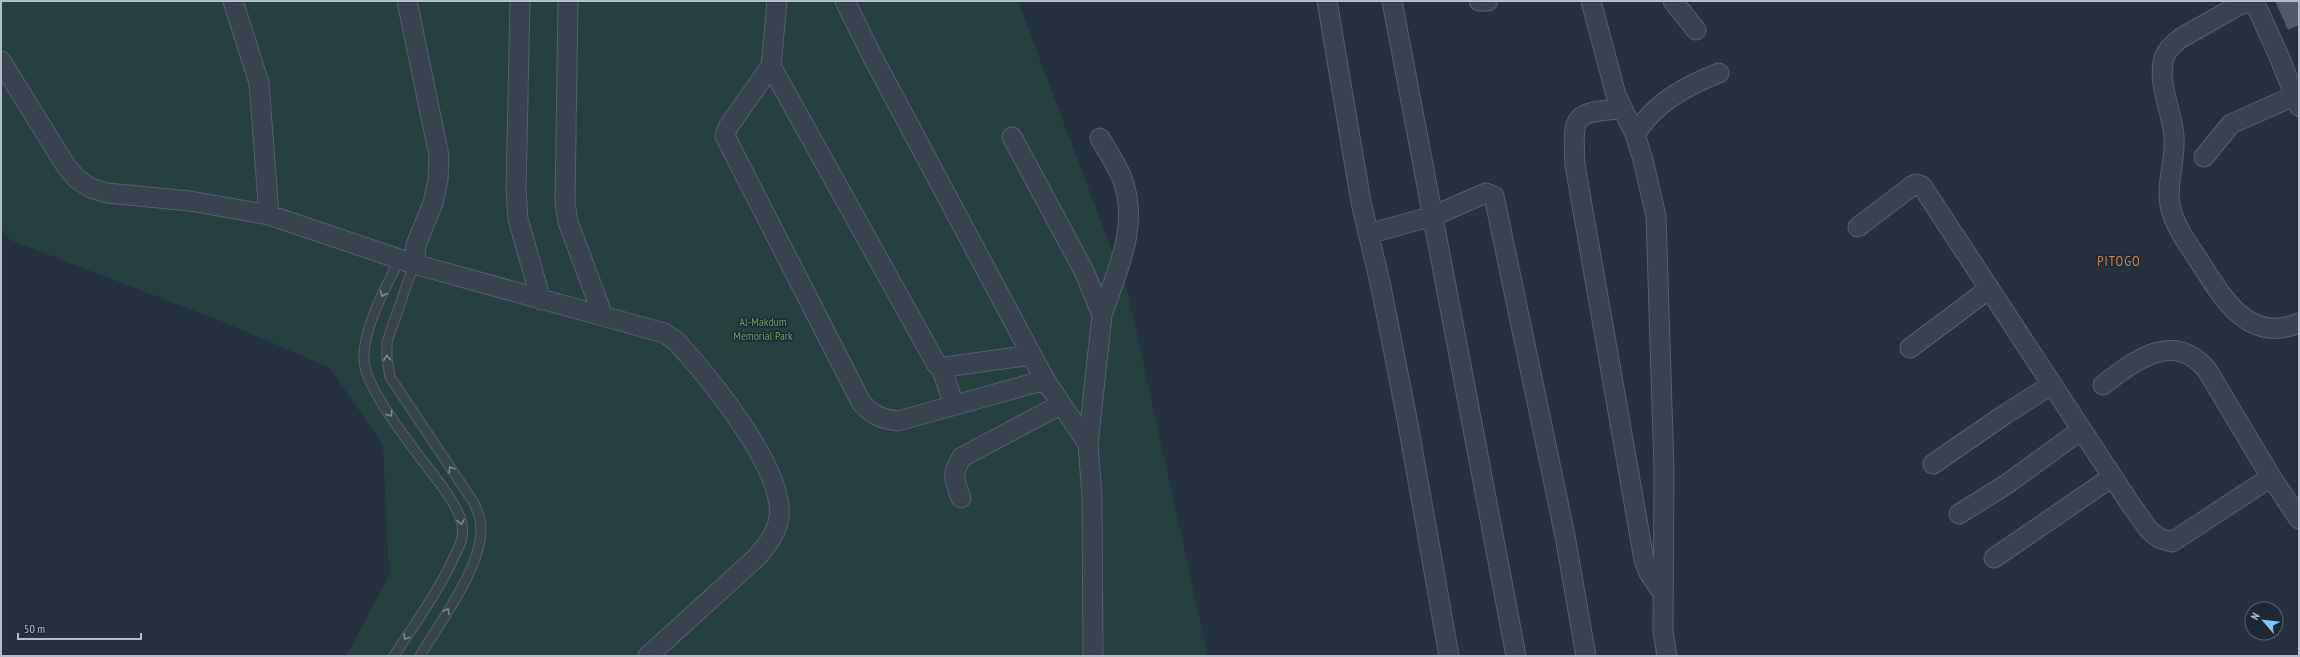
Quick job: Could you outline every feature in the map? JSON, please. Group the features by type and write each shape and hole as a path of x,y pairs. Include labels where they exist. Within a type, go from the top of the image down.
{"street":[{"path":"233,1 258,83 269,215"},
{"path":"407,1 439,156 438,180 433,203 416,245 407,262"},
{"path":"520,1 516,190 518,219 541,300"},
{"path":"568,1 565,202 568,222 603,316"},
{"path":"777,1 771,66 728,127 725,136 861,402 871,413 882,419 898,421 1045,380"},
{"path":"845,1 871,54 1045,380 1060,405 1088,444"},
{"path":"1328,1 1368,234 1381,287 1406,416 1449,656"},
{"path":"1392,1 1516,656"},
{"path":"1478,1 1488,1"},
{"path":"1591,1 1622,109 1635,134 1650,187 1656,216 1664,469 1662,592 1663,631 1667,656"},
{"path":"1674,1 1696,30"},
{"path":"2204,157 2231,124 2297,101 2278,54 2253,1 2239,5 2172,44 2164,58 2164,87 2174,135 2170,205 2176,222 2185,239 2233,311 2260,326 2272,328 2299,323"},
{"path":"1,61 66,166 77,179 91,188 107,192 190,201 269,215 407,262 664,333 680,346 741,421 756,445 771,480 779,506 778,522 770,542 757,557 648,656"},
{"path":"771,66 937,365 941,367 954,406"},
{"path":"1635,134 1646,117 1660,105 1690,84 1718,72"},
{"path":"1622,109 1585,113 1578,119 1573,129 1575,165 1644,560 1649,573 1662,592"},
{"path":"1012,137 1084,271 1102,315"},
{"path":"1093,656 1092,497 1088,444 1102,315 1128,241 1129,217 1122,179 1100,138"},
{"path":"1858,227 1912,186 1919,184 1926,190 2080,430 2149,530 2159,538 2172,542 2271,477"},
{"path":"1368,234 1433,216 1486,193 1494,196 1565,536 1586,656"},
{"path":"1910,348 1989,289"},
{"path":"2103,385 2147,356 2161,350 2187,354 2195,358 2207,370 2271,477 2299,519"},
{"path":"941,367 1032,355"},
{"path":"1933,464 2004,415 2051,385"},
{"path":"962,498 954,479 956,466 962,457 1060,405"},
{"path":"1959,514 2007,484 2080,430"},
{"path":"1994,558 2112,477"}],"lane":[{"path":"394,656 447,572 462,539 462,519 452,500 380,401 369,382 364,360 368,332 384,290 407,262"},
{"path":"407,262 387,342 387,359 390,377 474,502 480,520 481,536 476,559 467,578 420,656"}],"green space":[{"name":"Al-Makdum Memorial Park","path":"1,1 1018,1 1128,293 1208,656 346,656 389,576 383,445 330,368 226,323 10,240 1,229"}],"building":[{"path":"2275,1 2299,1 2299,25 2288,30"}],"district":[{"name":"PITOGO","path":"2119,261"}]}
